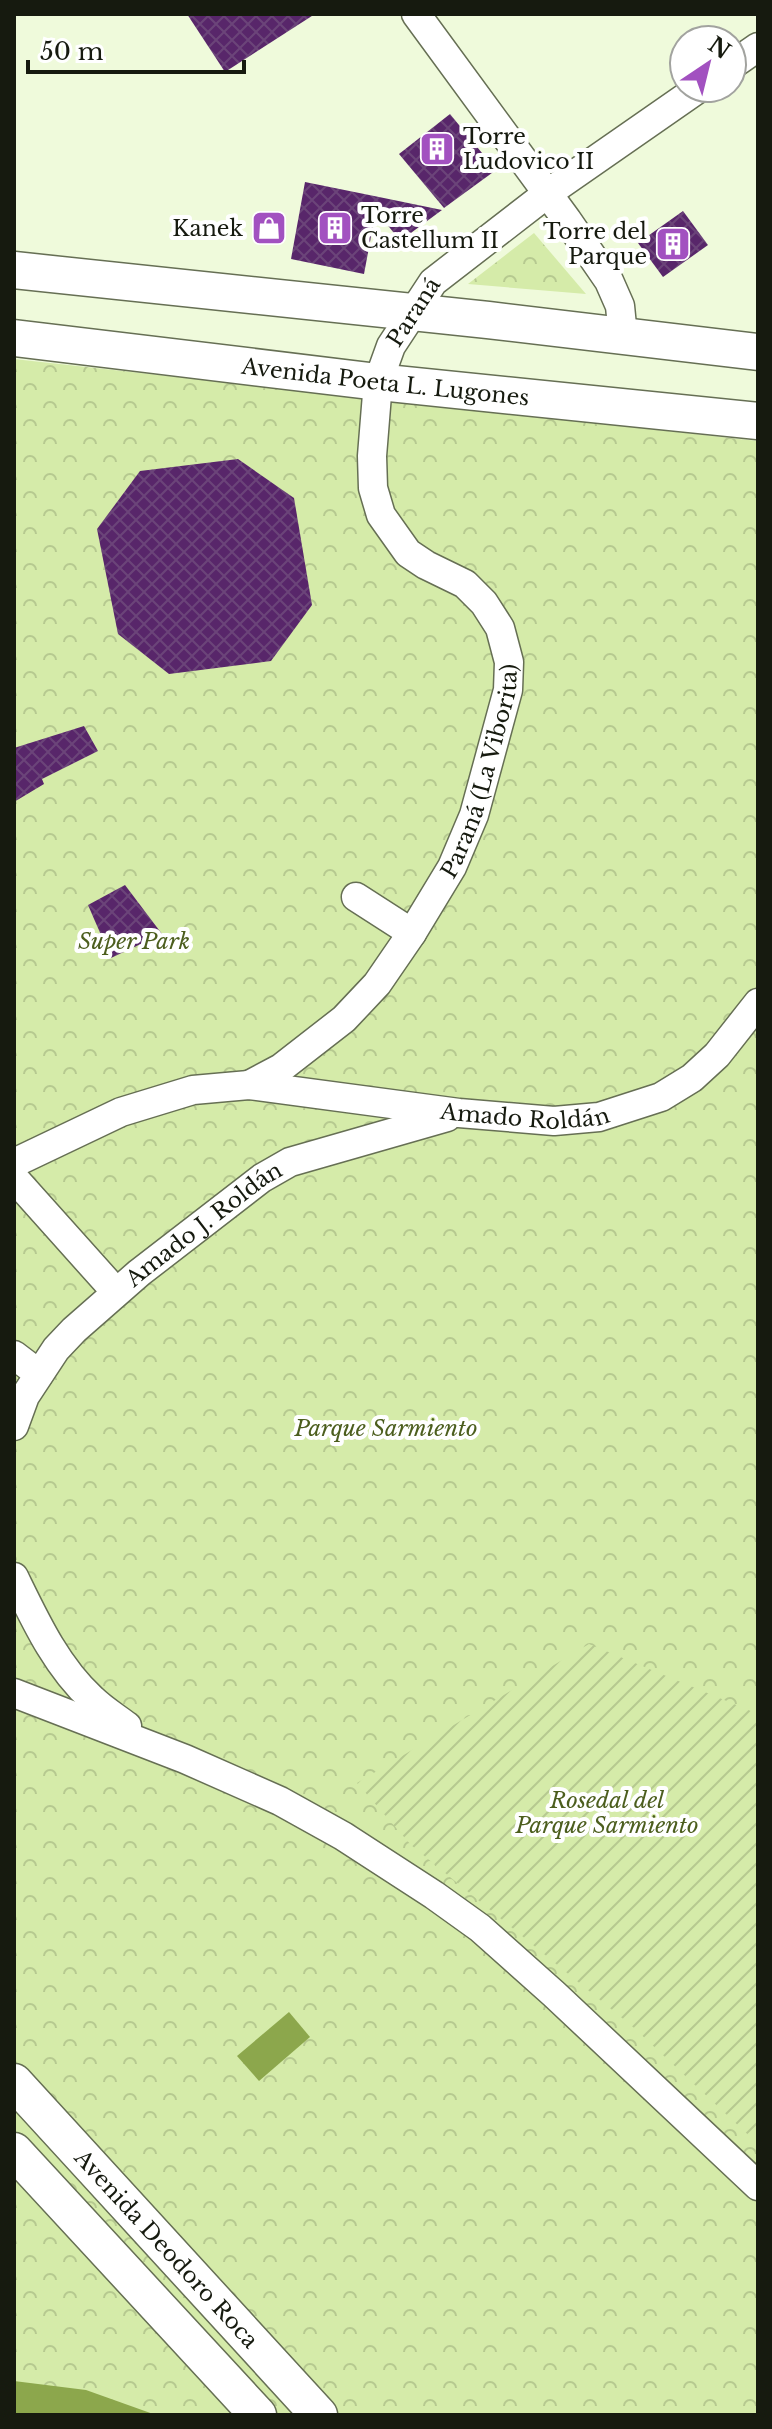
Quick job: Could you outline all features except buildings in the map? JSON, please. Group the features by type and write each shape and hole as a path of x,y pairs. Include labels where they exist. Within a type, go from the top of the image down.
{"main road":[{"path":"14,270 758,352"},
{"name":"Avenida Poeta L. Lugones","path":"14,338 378,382 758,421"},
{"name":"Avenida Deodoro Roca","path":"14,2082 319,2415"},
{"name":"Avenida Deodoro Roca","path":"14,2151 258,2415"}],"street":[{"path":"416,14 609,281 620,306 623,336"},
{"name":"Paraná","path":"378,382 391,346 433,282 548,193 676,104"},
{"name":"Paraná (La Viborita)","path":"249,1085 291,1061 344,1019 377,984 412,933 452,867 474,815 508,690 509,662 500,628 484,603 465,584 408,553 381,515 373,488 372,456 378,382"},
{"path":"356,897 412,933"},
{"name":"Amado Roldán","path":"249,1085 459,1113 554,1121 599,1117 661,1097 692,1078 717,1055 758,1003"},
{"path":"14,1163 121,1112 193,1090 249,1085"},
{"name":"Amado J. Roldán","path":"14,1426 25,1396 56,1349 116,1292 262,1178 290,1162 459,1113"},
{"path":"14,1178 116,1292"},
{"path":"14,1355 39,1374"},
{"path":"14,1577 49,1645 70,1675 92,1700 156,1748"},
{"path":"14,1693 156,1748 280,1801 343,1836 469,1920 616,2050 758,2186"}],"green space":[{"path":"534,233 586,294 468,284"},
{"name":"Parque Sarmiento","path":"14,359 758,441 758,2415 14,2415"},
{"name":"Rosedal del Parque Sarmiento","path":"589,1644 758,1714 758,2144 633,2027 411,1845 357,1783"}],"shaded area":[{"path":"289,2012 310,2037 259,2081 237,2056"},
{"path":"14,2381 86,2390 156,2415 14,2415"}],"place":[{"name":"Torre Ludovico II","path":"437,149"},
{"name":"Kanek","path":"269,228"},
{"name":"Torre Castellum II","path":"335,228"},
{"name":"Torre del Parque","path":"673,244"}],"park label":[{"name":"Super Park","path":"134,941"}]}
